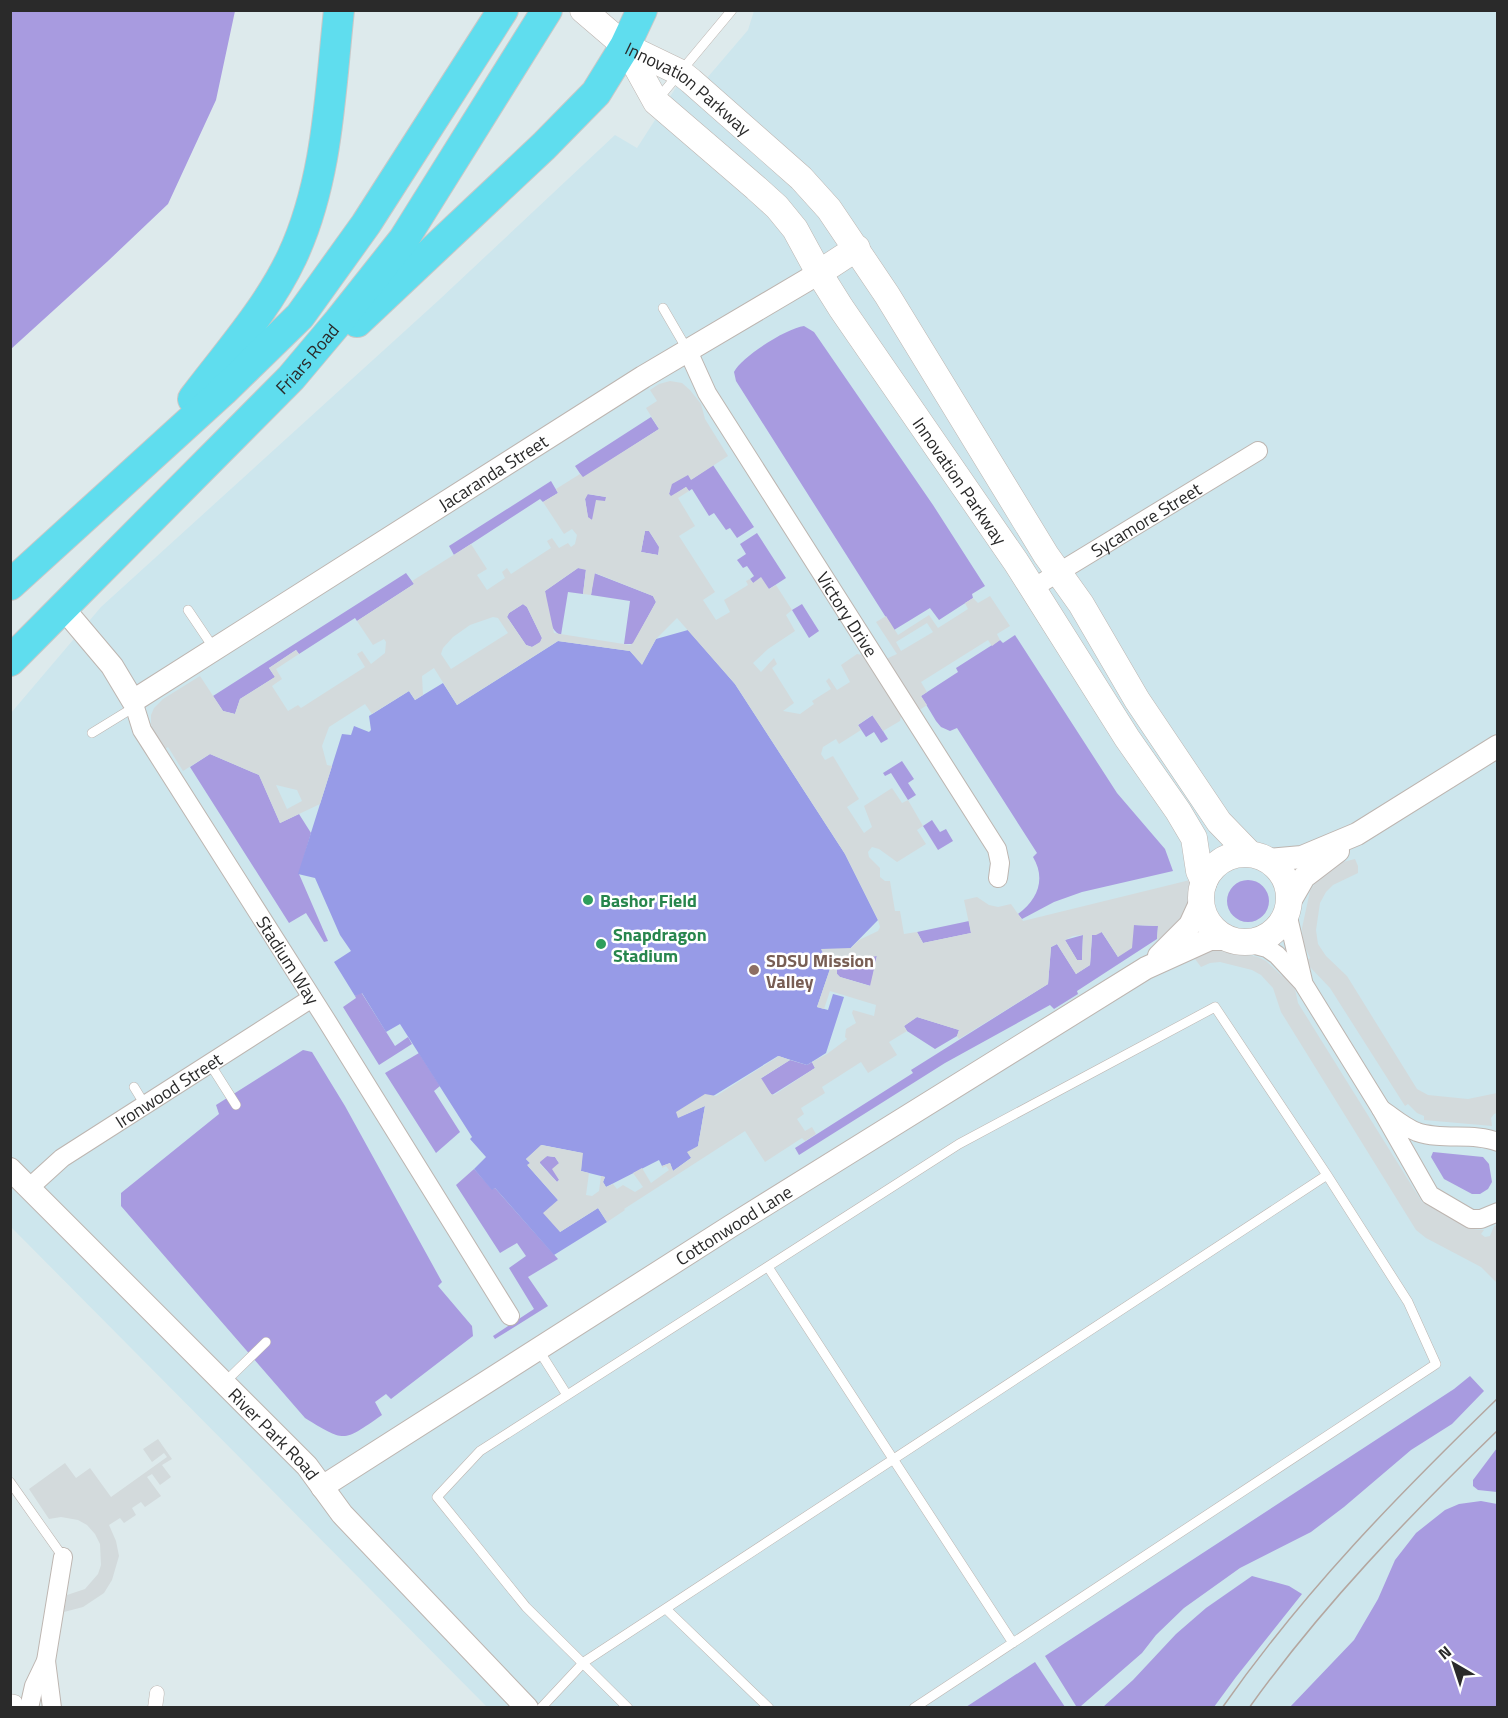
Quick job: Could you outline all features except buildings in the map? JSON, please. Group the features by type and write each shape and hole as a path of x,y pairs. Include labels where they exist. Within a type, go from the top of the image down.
{"highway":[{"path":"148,460 266,302 292,257 310,212 323,160 339,10"},
{"name":"Friars Road","path":"10,585 223,391 300,316 366,224 503,10"},
{"name":"Friars Road","path":"10,661 291,378 404,239 547,10"},
{"path":"291,378 370,311 544,146 596,93 625,46 642,10"}],"main road":[{"path":"589,15 625,46"},
{"name":"Innovation Parkway","path":"625,46 681,73 801,178 829,209 857,248 1058,573 1081,604 1137,700 1206,805 1219,822 1259,857 1283,874 1289,893 1288,908"},
{"name":"Innovation Parkway","path":"625,46 656,102 777,207 795,229 819,273 1033,588 1127,738 1178,811 1194,838 1203,892 1203,911 1212,928 1236,941"},
{"name":"Jacaranda Street","path":"819,273 857,248"},
{"path":"1203,892 1215,866 1222,860 1240,854 1259,857"},
{"path":"1236,941 1255,941 1270,935 1279,927 1288,908"}],"street":[{"name":"Jacaranda Street","path":"134,704 214,650 644,377 819,273"},
{"name":"Victory Drive","path":"688,351 707,393 997,849 1000,863 998,878"},
{"name":"Sycamore Street","path":"1033,588 1258,452"},
{"name":"Stadium Way","path":"63,608 112,666 134,704 142,730 510,1316"},
{"path":"1288,908 1304,877 1357,834 1497,746"},
{"path":"1259,857 1302,857 1357,834"},
{"name":"Cottonwood Lane","path":"1146,968 1191,925 1203,892"},
{"name":"Innovation Parkway","path":"1288,908 1303,983"},
{"name":"Cottonwood Lane","path":"322,1486 538,1348 1146,968 1210,939 1236,941"},
{"name":"Innovation Parkway","path":"1236,941 1267,948 1277,955 1303,983 1381,1109 1430,1196 1471,1219 1495,1217"},
{"name":"Ironwood Street","path":"29,1188 62,1158 312,998"},
{"name":"Innovation Parkway","path":"1381,1109 1417,1132 1497,1142"},
{"name":"River Park Road","path":"10,1169 307,1466 342,1514 527,1707"},
{"path":"18,1704 34,1686 46,1661 63,1557"},
{"path":"46,1661 52,1707"},
{"path":"155,1707 157,1693"}],"lane":[{"path":"656,102 732,10"},
{"path":"663,308 688,351"},
{"path":"188,609 214,650"},
{"path":"92,733 134,704"},
{"path":"628,1707 526,1607 437,1497 480,1451 959,1144 1215,1007 1408,1302 1436,1364 914,1707"},
{"path":"210,1064 236,1105"},
{"path":"134,1087 145,1105"},
{"path":"541,1707 584,1662 1327,1175"},
{"path":"768,1267 1013,1643"},
{"path":"224,1383 266,1342"},
{"path":"538,1348 567,1395"},
{"path":"10,1482 63,1557"},
{"path":"666,1608 765,1706"}],"shaded area":[{"path":"11,10 235,11 216,100 168,204 11,349"},
{"name":"SDSU Mission Valley","path":"754,11 1497,11 1497,1707 487,1707 11,1227 11,713 101,607 439,300 615,135 637,148 691,64 707,78 748,30"},
{"path":"804,326 814,332 933,505 985,586 972,594 973,598 939,620 930,608 894,630 736,381 734,372 755,351 776,337"},
{"path":"670,381 682,383 690,390 701,404 705,419 728,456 691,480 688,475 672,484 669,494 671,496 686,487 689,491 678,498 695,526 679,536 715,592 703,600 716,620 730,612 724,600 748,585 746,581 750,579 753,583 761,577 769,589 776,585 792,610 786,615 795,631 768,649 753,663 761,672 774,658 777,664 772,668 794,703 783,711 800,714 814,704 812,701 831,689 826,681 829,678 837,690 850,682 841,665 857,654 862,655 901,716 900,721 883,731 872,715 858,725 861,730 839,744 836,739 823,747 821,754 825,760 833,756 859,799 847,807 864,833 872,827 864,806 892,788 902,803 908,800 923,826 917,830 926,844 897,862 879,849 872,847 868,852 869,857 880,868 880,877 885,881 890,881 895,911 900,911 904,934 917,932 923,943 971,933 964,900 977,897 989,905 998,907 1011,904 1023,921 1190,880 1190,896 1187,913 1165,937 1157,939 1158,926 1134,925 1132,948 1118,957 1102,932 1092,935 1090,965 1076,974 1057,944 1051,947 1048,984 959,1039 957,1036 959,1030 917,1017 904,1026 907,1031 889,1042 897,1055 868,1073 861,1062 822,1087 825,1093 801,1108 804,1114 797,1119 805,1131 812,1127 816,1134 805,1141 802,1138 765,1162 745,1131 607,1222 598,1208 560,1232 543,1213 558,1200 527,1165 530,1163 526,1159 541,1145 583,1153 581,1171 589,1173 586,1195 592,1196 599,1191 601,1176 605,1177 603,1182 606,1187 613,1184 617,1189 623,1185 635,1192 643,1187 633,1173 642,1168 651,1183 669,1170 666,1166 662,1168 662,1166 670,1163 673,1171 691,1158 687,1152 698,1146 705,1106 678,1118 676,1112 705,1094 716,1096 779,1056 790,1060 761,1078 774,1095 815,1068 812,1062 847,1039 846,1029 856,1023 853,1010 874,1016 876,1005 830,991 824,1009 817,1007 830,969 821,949 851,948 859,940 878,931 880,927 845,854 735,684 677,618 656,639 642,665 630,651 558,641 457,705 434,668 422,676 423,695 415,700 409,691 372,714 365,704 329,727 322,746 327,765 332,766 320,804 280,823 259,775 210,754 183,771 168,747 165,749 155,735 151,715 163,699 200,676 223,711 235,714 240,699 275,677 269,668 296,650 299,654 276,669 282,679 272,686 288,711 298,705 301,708 365,667 357,654 362,651 371,664 385,653 384,639 373,645 357,621 414,584 412,581 471,544 487,569 477,575 487,590 505,578 502,572 507,568 511,574 551,548 547,541 552,538 559,548 568,543 571,547 575,544 577,535 572,529 564,534 543,502 558,493 556,489 580,474 583,477 659,429 646,408 657,401 650,390","holes":["588,494 606,497 605,501 596,500 592,520 588,517 585,499","645,531 649,531 659,547 658,555 641,552","578,568 586,570 583,594 591,595 595,573 653,596 656,602 630,645 554,633 545,591","523,604 527,607 542,638 540,642 532,647 526,645 507,617 509,613","493,617 498,618 508,633 451,669 441,654 443,648 453,637 470,625","276,785 297,790 302,801 287,809","1083,935 1082,960 1077,960 1065,940","877,956 870,986 837,974 837,968 842,963","547,1156 555,1157 559,1163 552,1169 559,1180 557,1182 540,1164"]},
{"path":"651,417 659,429 583,478 575,466"},
{"path":"713,465 754,527 737,538 730,528 726,530 714,513 709,516 692,489 689,491 686,487 671,497 669,494 671,484 688,474 692,479"},
{"path":"551,481 558,493 543,502 540,499 454,555 449,546"},
{"path":"587,494 606,497 606,501 592,520 588,518 585,499"},
{"path":"645,531 649,531 660,548 658,555 641,552"},
{"path":"757,533 786,578 769,589 753,583 750,579 754,576 747,566 743,568 737,560 746,554 740,544"},
{"path":"578,568 586,569 583,594 568,592 561,635 550,623 545,591"},
{"path":"406,573 414,584 357,621 355,618 299,654 296,650 269,668 275,677 240,699 235,714 223,711 213,696"},
{"path":"594,573 653,596 656,602 633,644 624,644 630,601 591,595"},
{"path":"990,596 1010,626 997,634 1000,640 992,646 988,640 921,682 927,692 921,696 927,705 918,711 886,659 897,654 876,622 886,616 898,635 929,615 938,628 968,609 965,603 973,598 978,603","holes":["927,623 933,632 901,651 896,642"]},
{"path":"523,604 527,607 542,638 540,643 532,647 526,645 507,617 509,613"},
{"path":"802,604 819,631 809,638 792,610"},
{"name":"Snapdragon Stadium","path":"688,630 735,684 845,854 878,920 830,969 817,1007 828,1010 833,994 844,997 826,1053 807,1065 778,1056 679,1117 705,1106 698,1146 691,1158 673,1171 670,1163 662,1166 659,1160 606,1187 603,1182 605,1177 581,1171 582,1153 542,1145 526,1159 530,1163 528,1166 558,1200 560,1232 598,1208 607,1222 554,1255 495,1188 492,1190 474,1169 486,1157 470,1139 472,1137 400,1024 386,1032 362,993 355,996 334,962 351,951 340,935 315,878 298,874 342,734 351,735 354,726 369,732 371,730 369,716 409,691 415,700 443,683 457,705 558,641 630,651 642,664 656,639"},
{"path":"1015,635 1117,793 1165,849 1173,871 1082,892 1054,902 1022,919 1018,914 1031,902 1038,888 1039,873 1033,857 1037,853 957,728 950,731 941,727 921,696 958,672 956,668 1000,640 1003,643"},
{"path":"873,715 888,739 881,743 874,732 866,737 858,725"},
{"path":"210,754 259,775 280,823 299,814 311,833 299,874 328,941 324,942 306,913 289,923 190,767"},
{"path":"902,761 914,779 908,783 916,795 908,800 891,773 885,776 883,773"},
{"path":"932,820 940,832 946,829 953,841 938,850 923,826"},
{"path":"1355,859 1358,873 1333,885 1320,903 1316,930 1318,944 1326,956 1347,976 1417,1089 1428,1095 1468,1099 1497,1093 1497,1113 1491,1118 1492,1126 1424,1120 1424,1116 1408,1104 1405,1106 1330,988 1308,965 1306,961 1310,958 1303,942 1302,928 1310,891 1317,880 1339,863"},
{"path":"1248,880 1263,886 1269,901 1263,916 1248,922 1233,916 1227,901 1233,886"},
{"path":"969,921 971,933 923,943 917,932"},
{"path":"1133,925 1158,926 1157,939 1077,991 1078,994 1054,1009 1050,1005 945,1063 799,1155 795,1148 913,1073 911,1070 1048,984 1051,947 1057,944 1076,974 1090,965 1092,935 1101,931 1118,957"},
{"path":"1083,935 1082,960 1077,960 1065,940"},
{"path":"1202,946 1258,957 1266,961 1282,976 1286,973 1295,989 1298,1003 1422,1202 1473,1229 1484,1230 1481,1234 1485,1237 1490,1236 1494,1226 1497,1225 1497,1283 1481,1267 1426,1238 1416,1230 1281,1012 1273,988 1261,975 1252,970 1220,962 1201,967 1192,955"},
{"path":"877,955 871,986 840,977 837,974 837,968 842,963"},
{"path":"361,992 395,1046 408,1037 412,1044 379,1065 343,1007"},
{"path":"917,1017 959,1030 957,1036 935,1049 907,1031 904,1026"},
{"path":"303,1050 312,1052 345,1106 442,1282 438,1286 472,1326 473,1336 391,1399 386,1394 375,1402 382,1415 359,1430 344,1436 329,1432 305,1418 121,1206 121,1193 219,1114 216,1105"},
{"path":"419,1053 440,1086 434,1091 460,1132 436,1153 385,1073"},
{"path":"790,1060 807,1065 812,1062 815,1068 772,1095 760,1079"},
{"path":"1433,1152 1483,1157 1489,1164 1492,1182 1488,1189 1480,1194 1472,1194 1444,1179 1431,1157"},
{"path":"547,1156 555,1157 559,1163 557,1182 540,1163"},
{"path":"474,1169 492,1189 495,1188 558,1259 528,1277 548,1306 495,1339 493,1336 534,1309 509,1268 526,1256 517,1243 500,1253 456,1185"},
{"path":"1470,1376 1484,1391 1452,1424 1411,1450 1311,1532 1240,1568 1184,1608 1156,1635 1142,1653 1081,1706 1076,1706 1045,1656 1454,1389"},
{"path":"158,1439 172,1459 162,1465 171,1477 160,1485 152,1474 147,1477 161,1496 145,1507 141,1502 132,1508 136,1515 124,1523 120,1518 109,1525 119,1556 112,1580 104,1593 83,1607 64,1612 67,1595 85,1589 98,1574 101,1565 100,1544 87,1525 78,1520 61,1517 49,1519 29,1489 65,1463 76,1478 90,1468 111,1497 167,1457 164,1453 152,1462 143,1449"},
{"path":"1497,1448 1497,1492 1478,1490 1473,1486 1473,1480"},
{"path":"1481,1501 1497,1504 1497,1707 1290,1707 1354,1640 1378,1599 1395,1560 1416,1533 1445,1510 1459,1504"},
{"path":"1252,1576 1289,1586 1302,1594 1214,1707 1103,1707 1133,1680 1176,1634 1206,1608"},
{"path":"1035,1662 1065,1707 966,1707"}],"tram line":[{"path":"1222,1708 1285,1624 1352,1546 1498,1398"},
{"path":"1249,1708 1306,1634 1367,1563 1498,1430"}],"place":[{"name":"Bashor Field","path":"588,900"},
{"name":"Snapdragon Stadium","path":"601,944"},
{"name":"SDSU Mission Valley","path":"754,970"}]}
